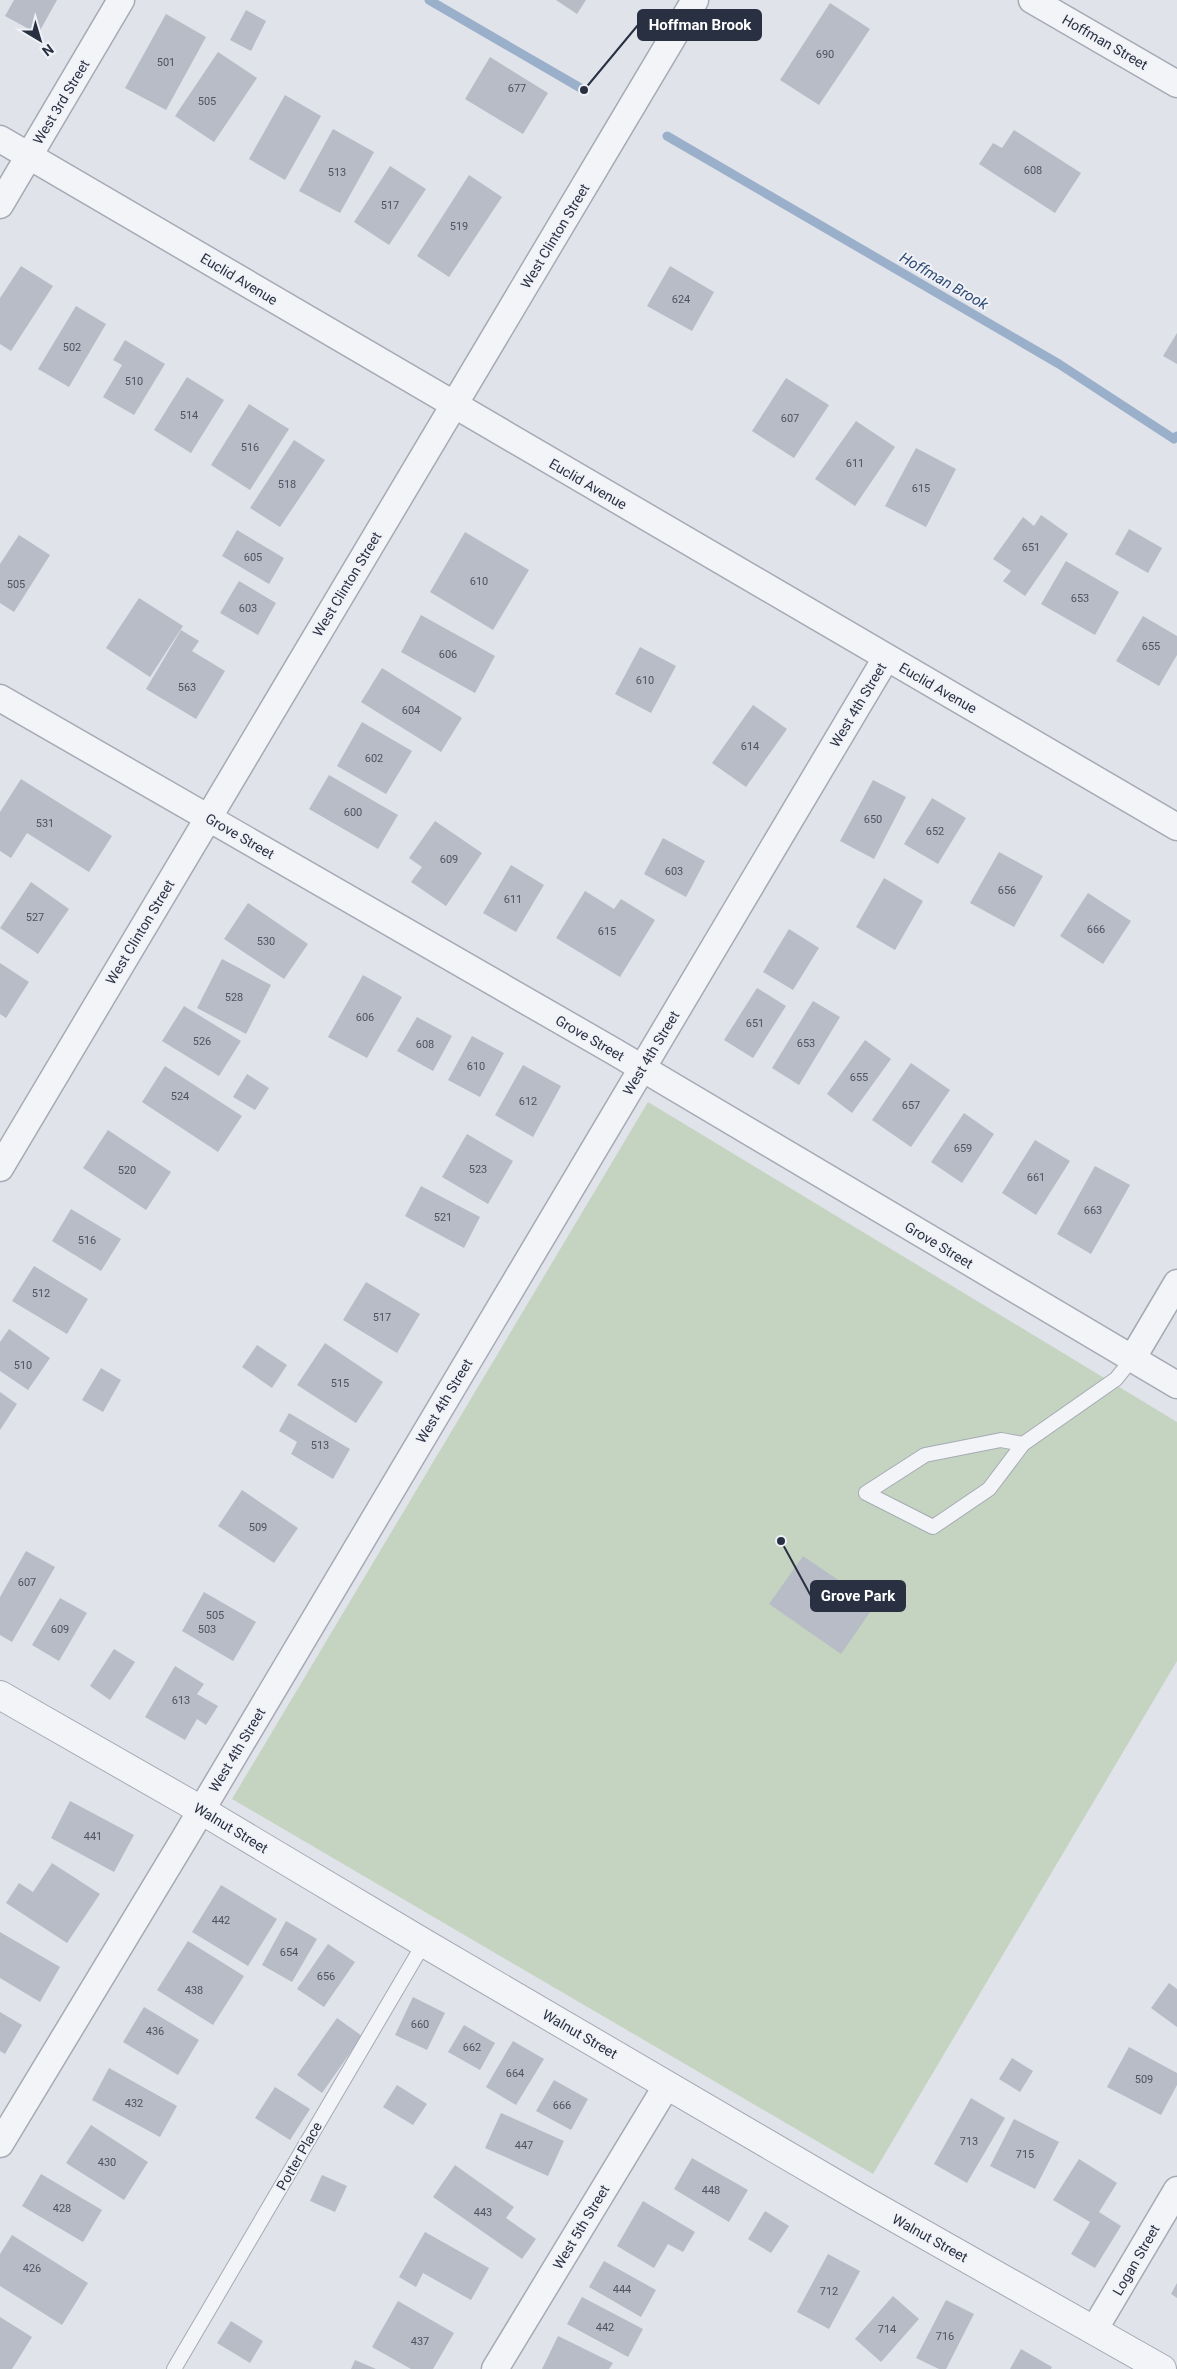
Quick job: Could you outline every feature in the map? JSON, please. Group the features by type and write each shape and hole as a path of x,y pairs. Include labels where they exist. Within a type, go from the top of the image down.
{"street":[{"name":"West 3rd Street","path":"0,205 121,0"},
{"name":"West Clinton Street","path":"0,1168 695,0"},
{"name":"Hoffman Street","path":"1032,0 1177,84"},
{"name":"Euclid Avenue","path":"0,139 453,406 1177,827"},
{"name":"West 4th Street","path":"0,2144 202,1810 886,658"},
{"name":"Grove Street","path":"0,698 642,1068 1177,1385"},
{"path":"1132,1359 1177,1283"},
{"name":"Walnut Street","path":"0,1695 202,1810 424,1944 860,2198 1162,2369"},
{"name":"West 5th Street","path":"495,2369 667,2085"},
{"name":"Logan Street","path":"1094,2330 1177,2190"}],"lane":[{"path":"1023,1444 1002,1440 924,1455 866,1493 933,1527 988,1489 1023,1444 1116,1379 1132,1359"},
{"name":"Potter Place","path":"174,2369 424,1944"}],"green space":[{"path":"648,1102 1177,1422 1177,1661 873,2174 232,1799"}],"building":[{"path":"14,0 57,0 38,34 5,16"},
{"path":"556,0 586,0 577,14"},
{"path":"830,3 870,29 819,105 780,80"},
{"path":"246,10 266,21 251,51 230,40"},
{"path":"166,14 206,37 166,110 125,88"},
{"path":"218,52 257,78 214,142 175,116"},
{"path":"490,57 548,93 523,134 465,99"},
{"path":"285,95 321,116 285,180 249,159"},
{"path":"333,129 374,152 340,213 299,191"},
{"path":"1014,130 1081,173 1055,213 979,164 993,143 1002,148"},
{"path":"390,166 426,189 389,245 354,222"},
{"path":"469,175 502,197 449,277 417,256"},
{"path":"21,266 53,286 11,351 0,344 0,298"},
{"path":"670,266 714,292 692,331 647,306"},
{"path":"76,306 106,324 69,387 38,369"},
{"path":"1177,333 1177,364 1163,356"},
{"path":"125,340 165,364 134,415 103,397 122,365 113,360"},
{"path":"187,377 224,400 191,453 154,430"},
{"path":"786,378 829,405 794,458 752,431"},
{"path":"249,404 289,429 250,490 211,465"},
{"path":"856,421 895,447 855,506 815,479"},
{"path":"294,440 325,460 280,527 250,508"},
{"path":"916,448 956,469 926,527 885,506"},
{"path":"1041,515 1068,534 1025,596 1003,581 1011,571 993,559 1023,517 1034,526"},
{"path":"1129,529 1162,548 1148,573 1115,554"},
{"path":"237,530 284,558 269,584 222,556"},
{"path":"465,532 529,570 493,630 430,592"},
{"path":"19,535 50,555 14,612 0,603 0,564"},
{"path":"1066,561 1119,592 1095,635 1041,604"},
{"path":"239,581 276,603 258,635 220,613"},
{"path":"139,598 183,626 150,677 106,648"},
{"path":"421,615 495,656 475,693 401,652"},
{"path":"1143,616 1177,636 1177,655 1159,686 1116,661"},
{"path":"181,630 199,641 192,651 225,671 196,719 146,689"},
{"path":"640,647 676,666 651,713 615,694"},
{"path":"382,668 462,718 441,752 361,702"},
{"path":"753,705 787,729 746,787 712,763"},
{"path":"362,722 412,751 386,794 337,766"},
{"path":"329,775 398,815 378,849 309,809"},
{"path":"21,779 112,836 89,872 27,833 11,858 0,851 0,812"},
{"path":"873,780 906,797 874,859 840,841"},
{"path":"932,798 966,818 938,864 904,844"},
{"path":"435,821 482,853 446,906 411,882 422,867 409,858"},
{"path":"663,838 705,861 686,897 644,874"},
{"path":"999,852 1043,876 1014,927 970,903"},
{"path":"511,865 544,885 516,932 483,913"},
{"path":"884,878 923,901 895,950 856,927"},
{"path":"31,882 69,909 38,954 0,928"},
{"path":"585,891 614,909 621,899 655,920 620,977 556,938"},
{"path":"1088,893 1131,921 1103,964 1060,936"},
{"path":"248,903 308,944 284,979 224,939"},
{"path":"789,929 819,948 793,990 763,972"},
{"path":"222,959 271,985 246,1034 197,1008"},
{"path":"0,963 29,982 6,1018 0,1014"},
{"path":"363,975 402,997 367,1058 328,1037"},
{"path":"757,988 786,1006 753,1058 724,1040"},
{"path":"813,1001 840,1017 799,1085 772,1068"},
{"path":"184,1006 241,1041 219,1076 162,1041"},
{"path":"417,1017 452,1036 433,1071 397,1051"},
{"path":"472,1036 504,1053 480,1097 448,1080"},
{"path":"865,1040 891,1059 852,1113 827,1094"},
{"path":"911,1063 950,1090 911,1147 872,1120"},
{"path":"523,1065 561,1086 533,1137 495,1115"},
{"path":"165,1066 242,1116 218,1152 142,1102"},
{"path":"247,1074 269,1088 255,1110 233,1097"},
{"path":"964,1113 994,1134 962,1183 931,1162"},
{"path":"108,1130 171,1172 146,1210 83,1168"},
{"path":"467,1134 513,1161 488,1204 442,1177"},
{"path":"1035,1140 1070,1161 1036,1215 1002,1193"},
{"path":"1095,1166 1130,1185 1091,1254 1057,1234"},
{"path":"421,1186 480,1217 464,1248 405,1216"},
{"path":"71,1209 121,1239 101,1271 52,1241"},
{"path":"34,1266 88,1299 67,1334 12,1301"},
{"path":"366,1282 420,1314 397,1353 343,1320"},
{"path":"9,1329 50,1358 28,1390 0,1371 0,1342"},
{"path":"325,1343 383,1382 356,1423 297,1385"},
{"path":"257,1345 287,1365 272,1388 242,1367"},
{"path":"101,1368 121,1380 103,1412 82,1400"},
{"path":"0,1392 17,1404 0,1430"},
{"path":"289,1413 350,1449 333,1479 291,1454 297,1442 279,1431"},
{"path":"242,1490 298,1528 274,1563 218,1526"},
{"path":"26,1551 55,1567 12,1642 0,1635 0,1597"},
{"path":"803,1556 875,1605 841,1654 769,1604"},
{"path":"204,1592 256,1622 233,1661 182,1631"},
{"path":"60,1598 87,1613 59,1661 32,1645"},
{"path":"114,1649 135,1662 110,1700 90,1686"},
{"path":"175,1666 204,1684 197,1694 218,1706 206,1725 197,1719 185,1740 145,1717"},
{"path":"70,1801 134,1835 114,1872 51,1838"},
{"path":"52,1863 100,1894 67,1943 6,1903 19,1883 33,1892"},
{"path":"221,1885 277,1919 248,1966 192,1932"},
{"path":"286,1921 317,1939 292,1982 262,1965"},
{"path":"0,1932 60,1967 40,2002 0,1978"},
{"path":"188,1941 244,1976 213,2025 157,1990"},
{"path":"328,1944 355,1962 324,2007 297,1989"},
{"path":"1169,1983 1177,1989 1177,2027 1151,2008"},
{"path":"413,1997 445,2013 427,2050 395,2035"},
{"path":"144,2007 199,2040 178,2075 123,2042"},
{"path":"0,2012 22,2025 5,2054 0,2051"},
{"path":"337,2018 362,2036 322,2093 297,2075"},
{"path":"464,2025 495,2043 480,2070 448,2052"},
{"path":"513,2041 544,2059 516,2105 486,2087"},
{"path":"1129,2047 1177,2073 1177,2085 1161,2115 1107,2087"},
{"path":"1012,2058 1033,2071 1020,2092 999,2079"},
{"path":"109,2068 177,2106 160,2137 92,2100"},
{"path":"554,2080 588,2099 571,2130 536,2111"},
{"path":"397,2085 427,2104 413,2125 383,2107"},
{"path":"275,2087 310,2109 290,2140 255,2118"},
{"path":"971,2098 1005,2118 967,2183 934,2164"},
{"path":"501,2113 564,2141 548,2176 485,2148"},
{"path":"1014,2119 1059,2142 1035,2189 990,2166"},
{"path":"91,2125 148,2162 124,2200 66,2163"},
{"path":"692,2158 748,2190 729,2222 674,2189"},
{"path":"1079,2159 1117,2183 1099,2212 1121,2226 1095,2268 1071,2254 1090,2222 1053,2200"},
{"path":"455,2165 514,2207 506,2218 536,2239 522,2259 433,2197"},
{"path":"41,2174 102,2210 83,2242 22,2206"},
{"path":"322,2175 347,2186 335,2212 310,2201"},
{"path":"643,2201 695,2232 683,2252 668,2244 654,2268 617,2246"},
{"path":"765,2211 789,2226 771,2253 748,2239"},
{"path":"425,2232 489,2268 471,2300 423,2273 416,2287 399,2277"},
{"path":"12,2235 88,2283 62,2325 0,2286 0,2254"},
{"path":"828,2254 860,2271 829,2329 797,2312"},
{"path":"604,2261 656,2290 641,2317 589,2287"},
{"path":"1177,2283 1177,2298 1171,2294"},
{"path":"893,2296 919,2319 881,2362 855,2339"},
{"path":"582,2297 643,2329 628,2357 567,2324"},
{"path":"946,2300 974,2314 946,2369 939,2369 916,2358"},
{"path":"398,2301 454,2333 433,2369 411,2369 372,2347"},
{"path":"0,2317 32,2337 12,2369 0,2369"},
{"path":"231,2321 263,2341 250,2363 217,2343"},
{"path":"558,2336 613,2363 609,2369 542,2369"},
{"path":"1021,2349 1052,2367 1051,2369 1010,2369"},
{"path":"355,2360 376,2369 351,2369"}],"waterway":[{"name":"Hoffman Brook","path":"429,0 584,90"},
{"name":"Hoffman Brook","path":"667,136 1059,364 1174,439 1177,436"}],"place":[{"name":"Hoffman Brook","path":"584,90"},
{"name":"Grove Park","path":"781,1541"}]}
